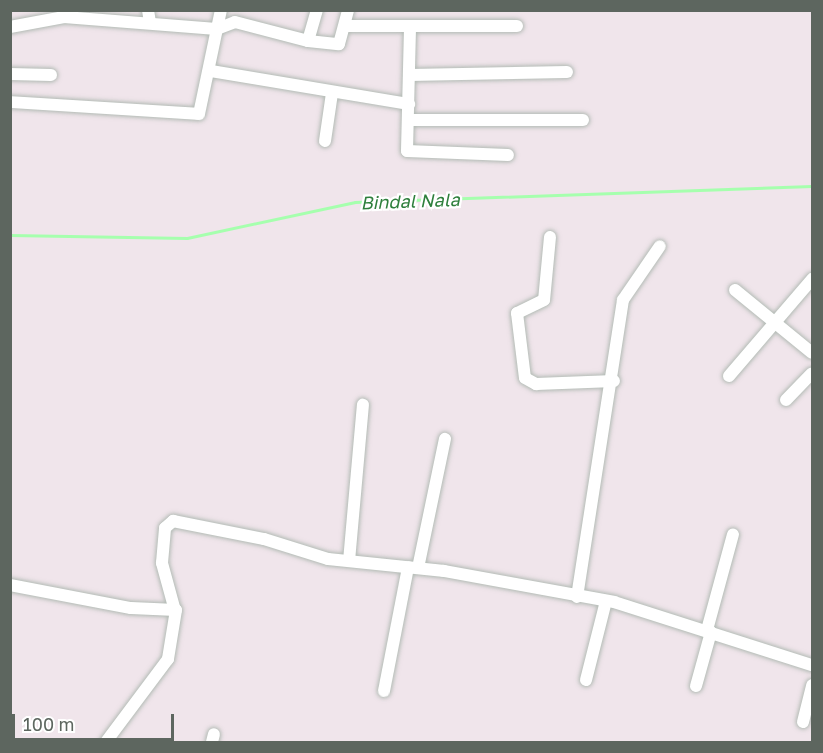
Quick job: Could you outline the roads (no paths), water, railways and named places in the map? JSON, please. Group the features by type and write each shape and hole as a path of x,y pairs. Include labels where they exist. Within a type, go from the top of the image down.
{"street":[{"path":"10,102 198,114 211,71 221,10"},
{"path":"308,41 317,10"},
{"path":"10,27 64,17 149,17 217,28 235,22 337,46 345,26 348,10"},
{"path":"345,26 410,28 517,26"},
{"path":"410,28 406,150 411,154 508,155"},
{"path":"211,71 332,93 409,104"},
{"path":"409,75 567,72"},
{"path":"10,74 51,75"},
{"path":"325,141 332,93"},
{"path":"408,120 583,120"},
{"path":"550,237 544,300 517,313 525,378 536,384 614,381"},
{"path":"577,597 614,381 622,300 660,246"},
{"path":"729,376 813,279"},
{"path":"735,290 813,354"},
{"path":"786,400 813,373"},
{"path":"349,561 363,405"},
{"path":"384,691 445,439"},
{"path":"106,742 168,659 178,621 162,563 169,522 349,561 413,568 606,601 813,665"},
{"path":"696,686 733,534"},
{"path":"10,585 138,609 174,607"},
{"path":"586,680 606,601"},
{"path":"803,722 813,685"}],"waterway":[{"name":"Bindal Nala","path":"10,235 187,238 355,202 812,186"}]}
